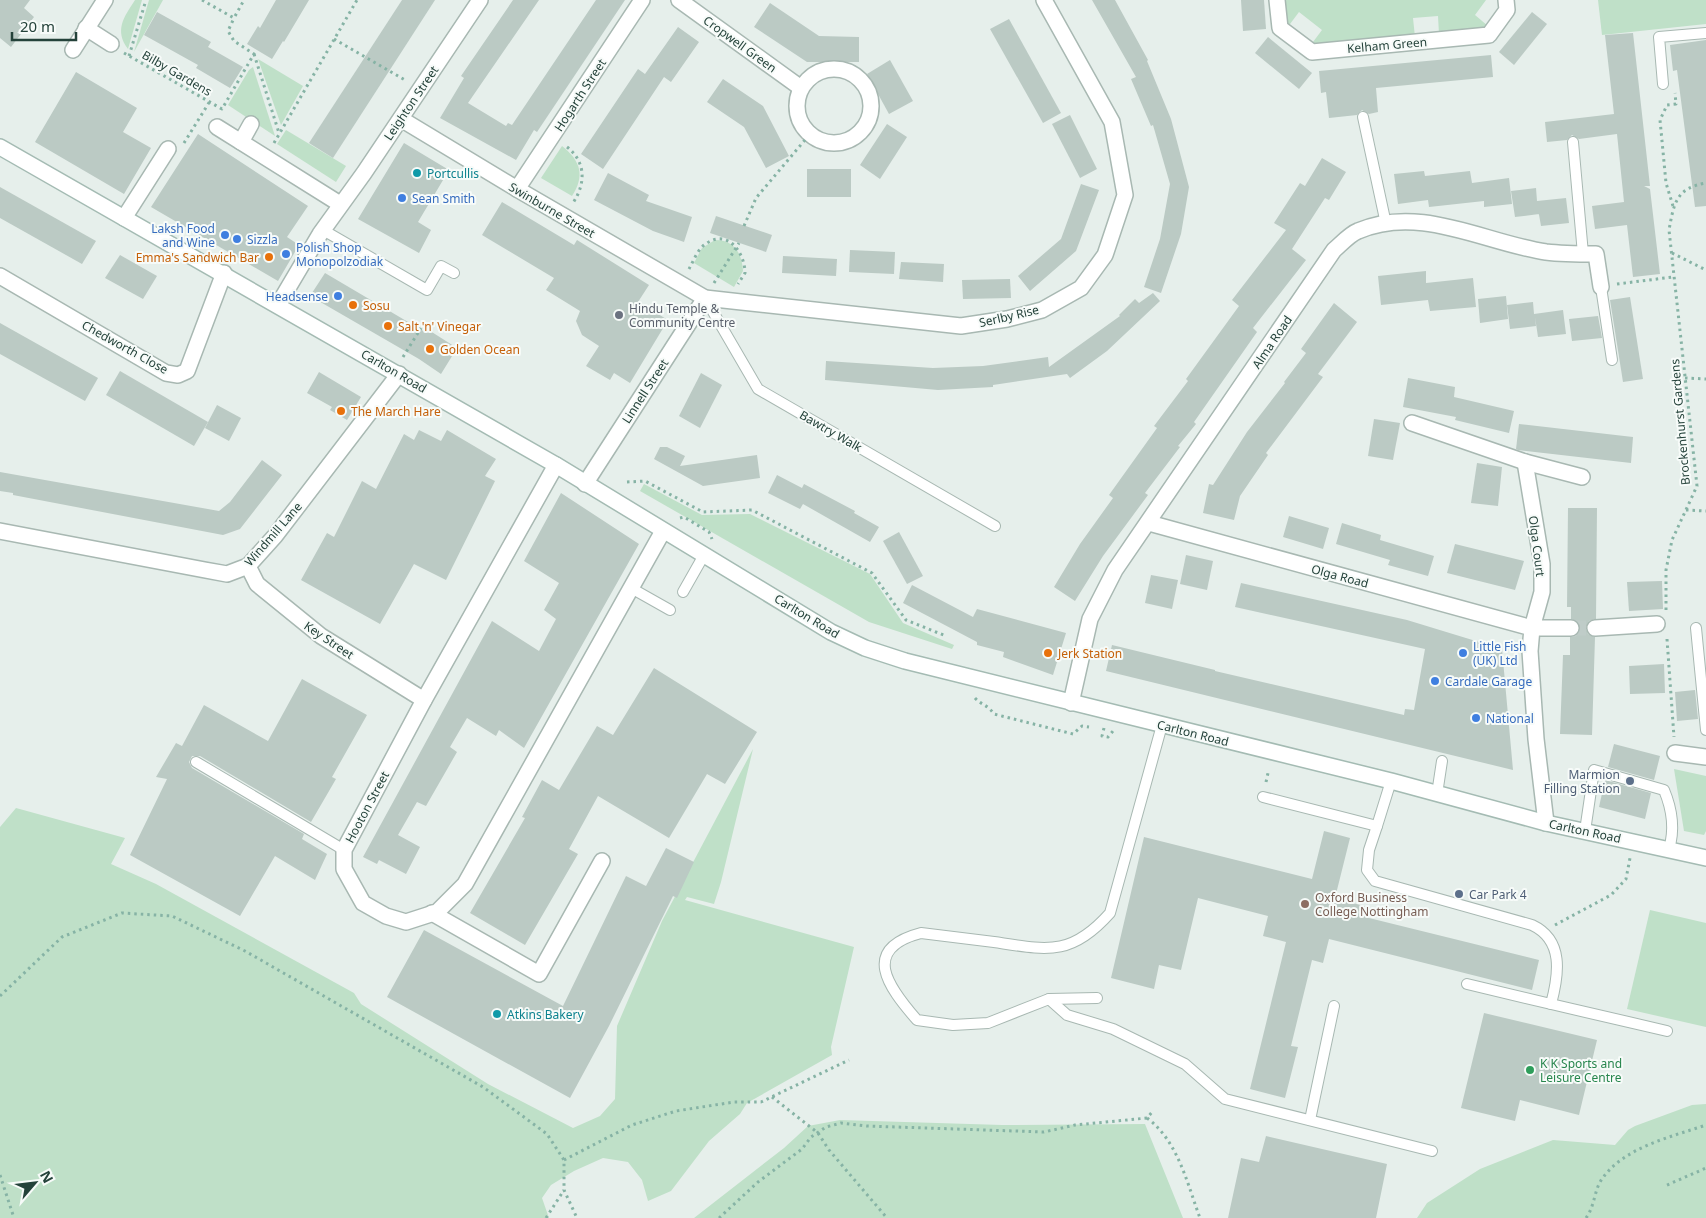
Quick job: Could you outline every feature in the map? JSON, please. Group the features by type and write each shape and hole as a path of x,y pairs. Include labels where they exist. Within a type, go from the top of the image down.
{"street":[{"path":"73,50 105,0"},
{"name":"Leighton Street","path":"278,305 340,204 401,119 480,0"},
{"name":"Hogarth Street","path":"517,190 642,0"},
{"name":"Cropwell Green","path":"679,0 802,88"},
{"name":"Serlby Rise","path":"705,298 961,326 1042,310 1081,288 1105,255 1126,195 1112,122 1044,0"},
{"name":"Kelham Green","path":"1277,0 1280,28 1312,52 1489,35 1507,10 1506,0"},
{"path":"86,28 111,44"},
{"path":"828,69 844,70 859,78 869,91 872,108 868,124 856,136 841,143 825,143 810,134 800,121 797,104 802,88 812,76 828,69"},
{"name":"Swinburne Street","path":"401,119 517,190 705,298"},
{"path":"240,142 251,124"},
{"path":"217,127 340,204"},
{"name":"Carlton Road","path":"0,147 397,372 556,465 831,632 865,648 905,661 1391,781 1546,823 1706,858"},
{"path":"124,218 168,149"},
{"name":"Alma Road","path":"1071,703 1090,619 1115,570 1149,524 1334,250 1357,231 1386,224 1414,222 1446,226 1546,252 1583,254"},
{"path":"1583,254 1596,254 1601,287"},
{"name":"Chedworth Close","path":"0,276 166,372 178,375 187,371 224,274"},
{"name":"Linnell Street","path":"585,484 705,298"},
{"name":"Windmill Lane","path":"0,531 227,574 248,566 281,529 397,372"},
{"path":"1412,423 1525,462 1582,477"},
{"name":"Olga Court","path":"1525,462 1542,564 1542,592 1532,628"},
{"name":"Hooton Street","path":"556,465 424,700 344,850 344,869 363,903 386,916 406,922 438,912 465,884 663,531"},
{"name":"Olga Road","path":"1149,524 1532,628 1571,628"},
{"name":"Key Street","path":"248,566 257,584 292,614 321,636 424,700"},
{"path":"1596,628 1663,625"},
{"path":"1532,628 1530,651 1536,739 1546,823"},
{"path":"1675,753 1706,756"},
{"path":"432,913 539,974 602,861"}],"lane":[{"path":"1664,84 1659,37 1706,33"},
{"path":"1363,117 1386,224"},
{"path":"1574,142 1583,254"},
{"path":"323,230 427,290 440,266 454,273"},
{"path":"1601,287 1612,360"},
{"name":"Bawtry Walk","path":"705,298 758,389 995,526"},
{"path":"683,592 704,555"},
{"path":"631,588 670,610"},
{"path":"1696,628 1704,690 1706,730"},
{"path":"1097,998 1049,999 988,1022 953,1025 917,1020 896,997 885,976 885,954 894,943 921,933 1035,950 1065,946 1094,931 1110,913 1162,725"},
{"path":"1437,794 1442,761"},
{"path":"196,762 344,850"},
{"path":"1585,831 1594,770 1664,790 1670,803 1673,833 1670,849"},
{"path":"1391,781 1369,850 1367,870 1375,881 1532,925 1545,931 1557,953 1555,989 1551,1004"},
{"path":"1263,798 1377,826"},
{"path":"1467,984 1667,1031"},
{"path":"1049,999 1056,1008 1067,1015 1113,1029 1185,1064 1225,1099 1432,1151"},
{"path":"1310,1120 1334,1006"}],"path":[{"name":"Bilby Gardens","path":"129,56 146,0"},
{"path":"202,0 234,18"},
{"path":"244,0 228,31 234,41 254,54 279,133"},
{"path":"272,146 357,0"},
{"path":"334,38 420,89"},
{"name":"Bilby Gardens","path":"111,44 222,109 254,54"},
{"path":"168,149 178,155 210,101"},
{"path":"1674,206 1666,183 1660,120 1667,105 1676,104"},
{"path":"744,226 756,198 810,134"},
{"path":"552,136 574,152 580,161 583,172 582,184 578,194 564,216"},
{"name":"Brockenhurst Gardens","path":"1675,753 1663,625 1666,570 1672,540 1697,486 1669,230 1674,206 1681,193 1692,186 1706,183"},
{"path":"682,284 702,247 708,242 722,239 738,244"},
{"path":"705,298 738,244"},
{"path":"735,288 744,272 745,265 738,244"},
{"path":"1671,253 1706,270"},
{"path":"1628,283 1674,277"},
{"path":"397,372 421,328"},
{"path":"1685,378 1706,378"},
{"path":"627,482 645,481 703,512 752,510 872,573 906,620 946,636"},
{"path":"1686,510 1706,511"},
{"path":"675,520 684,517 709,532 718,545"},
{"path":"979,703 987,705 994,714 1073,734 1082,726"},
{"path":"1108,737 1113,732"},
{"path":"1545,931 1611,895 1626,879 1630,858"},
{"path":"0,996 62,937 122,913 172,916 245,951 483,1087 546,1134 564,1160 564,1190 577,1218"},
{"path":"564,1160 632,1126 676,1111 734,1102 761,1102 849,1060"},
{"path":"772,1097 818,1132 829,1150 887,1218"},
{"path":"1147,1118 1153,1111"},
{"path":"719,1218 818,1132 826,1127 841,1123 867,1126 1044,1132 1075,1125 1147,1118 1156,1124 1172,1144 1200,1218"},
{"path":"1586,1218 1591,1211 1600,1181 1611,1168 1646,1147 1706,1124"},
{"path":"1667,1186 1706,1168"},
{"path":"0,1175 14,1218"},
{"path":"546,1218 564,1190"}],"green space":[{"path":"135,0 142,0 128,49 121,30 124,18"},
{"path":"149,0 163,0 134,52"},
{"path":"1281,0 1486,0 1475,15 1488,26 1485,31 1439,34 1438,16 1413,18 1415,37 1310,46 1322,30 1299,12 1287,28"},
{"path":"1598,0 1706,0 1706,24 1602,35"},
{"path":"258,59 303,86 281,125"},
{"path":"253,67 275,136 228,105 249,70"},
{"path":"286,130 346,166 336,182 277,144"},
{"path":"562,146 573,157 579,169 579,182 572,196 541,178"},
{"path":"715,240 727,242 739,253 743,271 734,287 694,263 702,248"},
{"path":"644,484 702,515 750,514 870,574 903,623 954,645 952,649 869,622 640,491"},
{"path":"753,749 714,904 687,897 685,900 854,947 831,1047 832,1055 747,1103 740,1114 709,1141 671,1191 648,1201 642,1180 628,1162 603,1158 574,1171 551,1185 542,1198 549,1218 0,1218 0,827 16,808 125,838 111,864 156,884 354,993 361,1004 488,1084 573,1128 600,1116 615,1099 617,1026 662,921"},
{"path":"1674,769 1706,776 1706,831 1704,835 1684,831"},
{"path":"1650,910 1706,923 1706,1027 1627,1009"},
{"path":"1706,1104 1706,1218 1417,1218 1427,1203 1480,1169 1553,1140 1615,1145 1628,1130 1635,1126 1692,1105"},
{"path":"840,1120 1002,1125 1145,1124 1183,1218 694,1218 784,1148 808,1126"}],"building":[{"path":"0,0 30,0 24,8 34,17 11,47 0,38"},
{"path":"276,0 309,0 272,59 247,44 258,26 260,28"},
{"path":"402,0 435,0 333,158 309,143"},
{"path":"513,0 539,0 468,103 506,126 508,123 512,125 596,0 625,0 537,132 534,130 516,160 440,118 464,78 461,76"},
{"path":"1092,0 1115,0 1148,60 1171,119 1189,187 1181,234 1161,293 1144,287 1160,239 1170,184 1153,125 1151,126 1131,79 1136,77"},
{"path":"1241,0 1264,0 1266,29 1243,31"},
{"path":"770,3 819,36 859,37 859,62 807,62 754,27"},
{"path":"157,12 211,42 208,47 243,67 230,88 196,68 198,65 144,35"},
{"path":"1532,12 1547,24 1514,65 1499,52"},
{"path":"1009,19 1061,113 1043,123 990,29"},
{"path":"678,27 699,42 671,82 664,77 603,169 581,154 638,69 645,74"},
{"path":"1633,33 1650,186 1644,186 1650,189 1660,274 1633,277 1627,225 1595,229 1592,206 1624,202 1617,134 1579,139 1572,135 1567,140 1547,142 1545,122 1614,114 1605,35"},
{"path":"1268,37 1312,73 1299,89 1255,53"},
{"path":"1706,40 1706,206 1695,207 1677,70 1673,71 1670,45"},
{"path":"1491,55 1493,77 1376,88 1378,112 1369,114 1362,110 1357,115 1329,118 1326,92 1321,93 1319,71"},
{"path":"890,60 913,101 889,114 867,74"},
{"path":"76,72 137,108 123,132 151,148 124,194 35,142"},
{"path":"723,79 763,106 789,156 766,168 744,127 707,102"},
{"path":"1070,115 1097,169 1080,178 1052,124"},
{"path":"887,124 907,137 880,179 860,165"},
{"path":"198,134 308,206 287,237 299,245 278,281 151,207"},
{"path":"404,143 449,170 418,222 431,230 419,253 358,219"},
{"path":"1322,158 1346,172 1329,200 1325,198 1292,249 1306,260 1253,328 1257,332 1194,422 1196,424 1178,446 1180,447 1145,493 1148,495 1103,556 1075,601 1054,587 1080,544 1113,498 1109,495 1157,428 1154,426 1188,381 1186,379 1239,306 1232,300 1286,230 1274,223 1300,183 1305,186"},
{"path":"807,169 851,169 851,197 807,197"},
{"path":"1424,171 1425,176 1470,171 1472,183 1509,178 1512,204 1484,207 1484,201 1429,207 1428,200 1398,204 1394,174"},
{"path":"608,173 649,195 646,201 692,217 684,242 653,231 594,200"},
{"path":"1081,184 1099,190 1076,251 1030,291 1018,276 1061,239"},
{"path":"0,187 96,241 82,264 0,218"},
{"path":"1536,188 1537,201 1566,198 1569,223 1541,226 1539,214 1515,217 1511,191"},
{"name":"Hindu Temple & Community Centre","path":"502,202 574,245 577,240 649,285 638,302 668,320 630,383 614,373 610,380 586,366 599,346 582,335 576,321 580,311 546,290 554,278 482,235"},
{"path":"716,216 772,235 766,252 710,233"},
{"path":"850,250 895,252 894,274 849,272"},
{"path":"120,255 157,276 143,299 105,278"},
{"path":"783,256 837,259 836,276 782,273"},
{"path":"901,262 944,264 943,282 899,279"},
{"path":"1426,271 1426,283 1473,278 1476,307 1430,311 1428,300 1381,305 1378,276"},
{"path":"325,273 425,332 427,329 457,348 441,374 419,359 310,296"},
{"path":"1010,279 1011,298 963,299 962,280"},
{"path":"1153,293 1160,301 1107,351 1070,378 1067,374 993,385 993,387 938,390 825,380 826,361 933,368 983,366 1048,357 1049,367 1120,316 1135,299 1139,303"},
{"path":"1506,296 1508,319 1480,323 1478,299"},
{"path":"1630,297 1643,379 1623,382 1610,300"},
{"path":"1533,302 1534,314 1563,310 1566,334 1538,337 1535,317 1536,326 1510,329 1507,305"},
{"path":"1334,303 1357,322 1318,374 1323,377 1266,453 1268,455 1240,496 1234,520 1203,513 1209,484 1213,485 1247,432 1306,353 1301,349"},
{"path":"1598,316 1602,338 1572,341 1569,319"},
{"path":"0,323 98,378 85,401 0,354"},
{"path":"120,371 208,422 194,446 106,395"},
{"name":"The March Hare","path":"319,372 361,397 347,420 330,410 332,407 307,393"},
{"path":"701,373 722,385 700,428 679,416"},
{"path":"1408,378 1455,387 1454,397 1514,411 1509,433 1455,420 1456,417 1403,407"},
{"path":"217,405 241,418 229,441 205,428"},
{"path":"1374,419 1400,423 1393,460 1368,456"},
{"path":"1519,424 1633,437 1631,463 1518,450 1516,449"},
{"path":"419,430 441,441 447,430 496,459 485,476 495,481 446,580 414,564 380,624 301,580 327,533 334,537 362,481 376,489 404,434 414,440"},
{"path":"660,447 667,447 685,456 680,466 757,455 760,478 703,486 654,459"},
{"path":"262,460 282,475 240,529 223,535 0,491 0,472 219,511 230,502"},
{"path":"1477,463 1502,467 1498,506 1471,503"},
{"path":"777,475 802,488 804,484 855,511 854,513 879,527 870,542 803,504 800,509 768,493"},
{"path":"561,493 639,544 524,748 499,730 496,736 467,718 450,747 457,752 426,806 417,802 398,835 420,847 406,874 379,860 377,864 363,857 492,621 539,651 556,619 544,610 559,583 524,561"},
{"path":"1568,508 1597,508 1596,619 1589,621 1586,628 1588,634 1595,637 1592,735 1560,734 1563,655 1570,655 1570,637 1576,636 1580,628 1579,623 1571,619 1571,607 1567,607"},
{"path":"1289,516 1329,528 1323,549 1283,537"},
{"path":"1342,523 1381,535 1380,540 1434,556 1428,576 1388,565 1390,560 1336,544"},
{"path":"899,532 923,576 907,584 883,541"},
{"path":"1455,544 1524,561 1515,590 1447,573"},
{"path":"1186,555 1213,561 1207,590 1180,584"},
{"path":"1151,575 1178,580 1172,609 1145,603"},
{"path":"1662,581 1663,609 1629,611 1627,582"},
{"path":"1241,583 1407,620 1502,649 1513,770 1106,671 1112,645 1404,715 1405,709 1414,710 1425,649 1235,607"},
{"path":"912,585 973,617 977,609 1066,633 1053,675 1003,657 1004,652 977,645 977,642 903,603"},
{"path":"1664,664 1665,693 1630,694 1629,666"},
{"path":"654,668 757,732 725,784 707,774 669,838 598,796 569,849 578,854 525,945 470,913 525,818 522,817 542,780 559,790 597,726 613,735"},
{"path":"302,679 367,715 332,777 336,779 311,822 200,756 192,756 189,762 192,768 304,834 302,839 327,854 315,880 275,856 240,916 130,855 167,779 156,777 176,743 182,746 204,705 268,741"},
{"path":"1695,690 1698,719 1677,721 1675,692"},
{"path":"1614,744 1660,756 1654,780 1608,767"},
{"path":"1605,780 1651,793 1645,819 1599,807"},
{"path":"1324,831 1350,838 1335,898 1371,908 1369,918 1539,960 1532,990 1329,939 1323,963 1312,960 1291,1046 1298,1047 1285,1098 1250,1089 1286,942 1263,936 1268,916 1198,898 1181,970 1159,965 1154,989 1111,978 1144,837 1312,879"},
{"name":"Atkins Bakery","path":"666,848 694,862 677,898 673,896 609,1026 570,1098 387,997 424,930 563,1006 626,876 646,886"},
{"name":"K K Sports and Leisure Centre","path":"1484,1013 1597,1040 1579,1115 1520,1100 1515,1121 1461,1108"},
{"path":"1266,1136 1387,1164 1376,1218 1228,1218 1241,1158 1259,1162"}],"tunnel":[{"path":"1571,628 1595,628"}],"place":[{"name":"Portcullis","path":"417,173"},
{"name":"Sean Smith","path":"402,198"},
{"name":"Laksh Food and Wine","path":"225,235"},
{"name":"Sizzla","path":"237,239"},
{"name":"Polish Shop Monopolzodiak","path":"286,254"},
{"name":"Emma's Sandwich Bar","path":"269,257"},
{"name":"Headsense","path":"338,296"},
{"name":"Sosu","path":"353,305"},
{"name":"Hindu Temple & Community Centre","path":"619,315"},
{"name":"Salt 'n' Vinegar","path":"388,326"},
{"name":"Golden Ocean","path":"430,349"},
{"name":"The March Hare","path":"341,411"},
{"name":"Jerk Station","path":"1048,653"},
{"name":"Little Fish (UK) Ltd","path":"1463,653"},
{"name":"Cardale Garage","path":"1435,681"},
{"name":"National","path":"1476,718"},
{"name":"Marmion Filling Station","path":"1630,781"},
{"name":"Car Park 4","path":"1459,894"},
{"name":"Oxford Business College Nottingham","path":"1305,904"},
{"name":"Atkins Bakery","path":"497,1014"},
{"name":"K K Sports and Leisure Centre","path":"1530,1070"}]}
